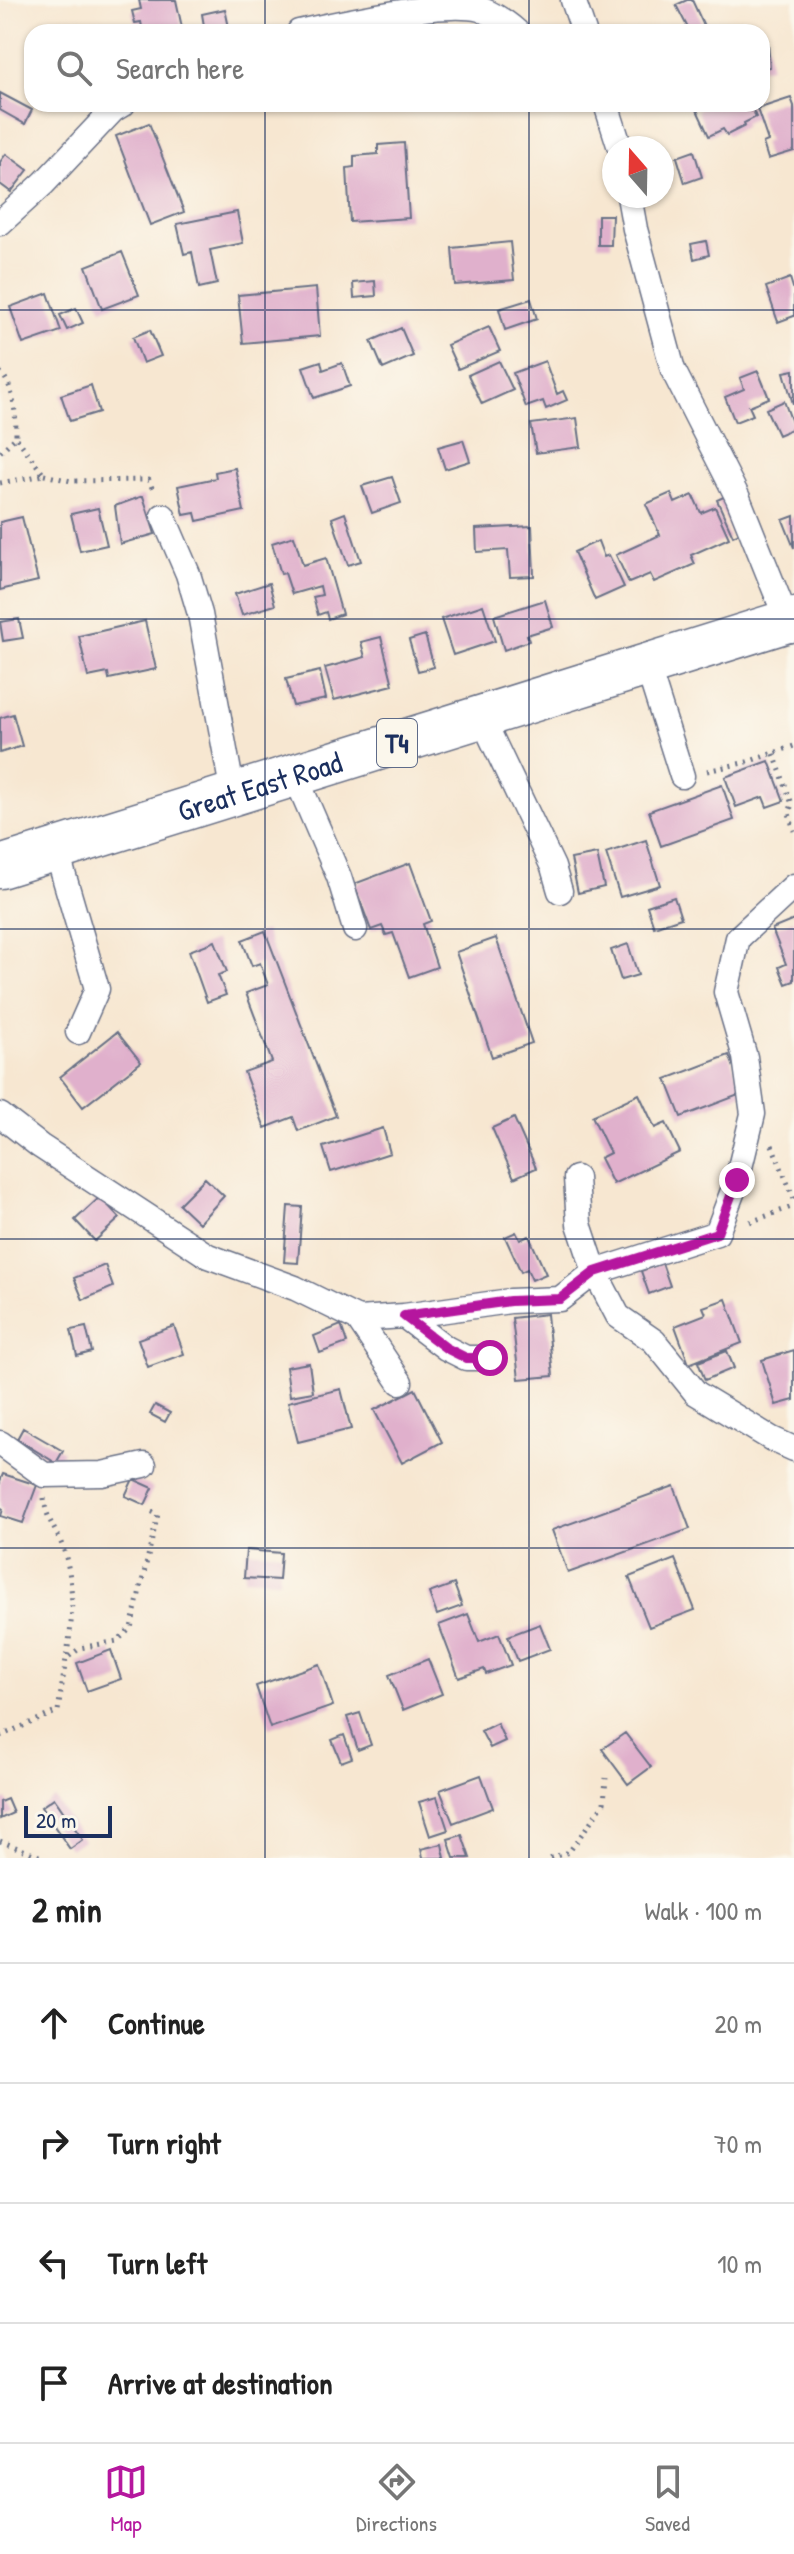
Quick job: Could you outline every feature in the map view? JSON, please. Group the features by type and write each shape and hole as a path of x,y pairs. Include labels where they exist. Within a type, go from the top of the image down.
{"highway":[{"name":"Great East Road","path":"0,867 647,665 792,625"}],"street":[{"path":"573,0 581,24"},
{"path":"336,24 372,16 470,4 507,24"},
{"path":"0,223 44,183 111,112"},
{"path":"609,112 616,136"},
{"path":"631,208 673,370 738,498 792,625"},
{"path":"163,516 188,574 200,614 233,794"},
{"path":"647,665 682,776"},
{"path":"481,716 553,867 560,891"},
{"path":"295,775 339,877 355,929"},
{"path":"56,849 97,989 78,1032"},
{"path":"0,1115 66,1164 208,1256 295,1288 358,1319 404,1316 510,1301 560,1299 595,1272 717,1233 737,1180 753,1114 745,1057 726,992 738,938 794,886"},
{"path":"576,1178 579,1224 595,1272 618,1316 654,1341 696,1393 794,1449"},
{"path":"404,1316 446,1348 466,1358 490,1358"},
{"path":"358,1319 400,1382"},
{"path":"0,1443 44,1475 102,1474 144,1465"}],"path":[{"path":"0,372 5,376 16,415 16,437 44,475"},
{"path":"0,452 16,437"},
{"path":"0,483 44,475 71,481 149,480 163,516"},
{"path":"682,776 774,754 794,746"},
{"path":"774,754 793,805 789,813 794,831"},
{"path":"753,1114 769,1136 794,1199"},
{"path":"717,1233 794,1206"},
{"path":"0,1736 58,1711 72,1628 71,1587 64,1550 47,1519 44,1475"},
{"path":"66,1659 80,1648 117,1641 131,1628 158,1514 150,1511"},
{"path":"550,1858 569,1852 604,1803 606,1778"},
{"path":"0,1841 44,1858"}],"building":[{"path":"139,0 176,0 181,24 135,23 132,11 141,9"},
{"path":"692,0 703,24 686,24 676,5"},
{"path":"225,9 228,24 204,24 202,14"},
{"path":"0,93 24,106 24,112 31,112 25,124 0,110"},
{"path":"791,98 794,106 794,151 768,159 763,143 768,141 758,112 770,112 770,105"},
{"path":"698,112 754,112 756,117 744,123 745,126 727,135 723,129 709,136"},
{"path":"149,123 184,212 150,225 116,136"},
{"path":"404,143 409,218 350,222 347,168 354,167 354,156 378,154 378,145"},
{"path":"694,151 702,177 685,183 677,157"},
{"path":"6,154 28,170 11,192 0,184 0,162"},
{"path":"237,212 243,243 210,250 217,284 199,288 192,252 184,254 177,224"},
{"path":"598,215 612,215 611,245 598,245"},
{"path":"706,241 709,255 694,259 691,244"},
{"path":"510,242 514,280 455,285 452,248"},
{"path":"122,252 139,295 102,309 86,266"},
{"path":"790,278 794,291 794,316 778,322 766,287"},
{"path":"375,281 376,296 354,298 353,283"},
{"path":"316,288 320,336 243,343 238,295"},
{"path":"48,293 61,331 23,344 10,307"},
{"path":"531,299 537,319 505,330 499,309"},
{"path":"76,308 83,323 67,330 60,315"},
{"path":"489,327 500,351 458,369 447,345"},
{"path":"401,328 413,356 383,369 371,341"},
{"path":"150,330 161,356 143,363 133,337"},
{"path":"321,361 323,370 342,363 350,386 314,398 303,367"},
{"path":"499,361 513,390 482,404 468,375"},
{"path":"545,361 557,394 563,391 567,400 546,409 543,401 526,407 513,373"},
{"path":"794,370 794,404 793,404 784,372"},
{"path":"758,371 769,398 749,406 753,415 735,422 725,397 744,389 740,378"},
{"path":"91,385 99,412 70,421 61,395"},
{"path":"784,401 794,428 778,435 766,409"},
{"path":"577,418 581,447 536,453 531,424"},
{"path":"463,440 470,461 445,469 438,447"},
{"path":"235,468 244,511 197,521 195,513 184,515 178,486 216,478 215,472"},
{"path":"392,477 401,503 372,513 362,486"},
{"path":"671,493 675,503 693,495 701,513 715,507 729,538 691,555 695,564 654,582 650,574 629,583 616,555 660,535 646,504"},
{"path":"730,494 746,530 733,536 717,500"},
{"path":"143,496 155,534 120,544 115,506"},
{"path":"98,508 107,545 80,551 71,514"},
{"path":"345,513 361,561 348,565 332,518"},
{"path":"794,516 794,548 783,520"},
{"path":"22,517 38,581 0,590 0,522"},
{"path":"532,526 534,576 510,577 508,550 477,552 476,529"},
{"path":"294,536 303,565 326,558 342,614 328,619 326,612 318,615 313,597 322,595 320,586 292,594 285,573 281,574 272,543"},
{"path":"598,541 604,557 609,555 624,587 595,600 574,552"},
{"path":"269,583 275,605 242,615 235,594"},
{"path":"545,600 553,627 527,635 529,641 504,650 494,616"},
{"path":"483,605 495,641 453,655 441,619"},
{"path":"19,619 23,638 3,641 0,622"},
{"path":"145,621 156,669 109,679 108,673 88,677 79,636"},
{"path":"425,635 434,667 418,671 409,640"},
{"path":"381,637 393,685 334,700 325,668 365,657 361,642"},
{"path":"320,671 326,699 293,706 286,679"},
{"path":"13,714 22,746 0,753 0,718"},
{"path":"769,761 784,801 767,807 763,797 736,807 725,777"},
{"path":"722,785 734,820 661,846 649,811"},
{"path":"646,840 660,885 620,897 606,853"},
{"path":"597,854 604,887 578,893 571,859"},
{"path":"410,863 431,921 423,924 437,967 409,977 393,933 386,935 382,926 371,930 354,884"},
{"path":"674,897 681,918 654,927 647,906"},
{"path":"794,920 794,981 786,984 779,967 786,964 772,929"},
{"path":"265,931 336,1116 298,1131 293,1117 265,1128 244,1072 272,1062 246,993 268,985 260,963 252,966 242,940"},
{"path":"496,938 532,1043 492,1057 456,952"},
{"path":"215,941 227,972 218,975 226,995 207,1002 189,951"},
{"path":"628,944 638,975 621,980 611,950"},
{"path":"117,1032 141,1062 83,1107 60,1077"},
{"path":"729,1055 744,1093 681,1117 666,1079"},
{"path":"639,1094 655,1128 666,1123 680,1152 613,1184 600,1158 610,1153 592,1116"},
{"path":"514,1118 536,1168 514,1178 492,1128"},
{"path":"383,1128 390,1153 331,1172 323,1147"},
{"path":"205,1178 224,1196 199,1223 179,1204"},
{"path":"100,1197 120,1218 95,1241 75,1220"},
{"path":"288,1206 302,1207 298,1263 284,1262"},
{"path":"516,1232 520,1240 529,1236 546,1274 532,1280 527,1269 521,1272 505,1237"},
{"path":"662,1263 670,1286 649,1294 641,1271"},
{"path":"105,1265 113,1287 83,1300 74,1278"},
{"path":"726,1299 742,1343 689,1364 675,1326 706,1314 703,1307"},
{"path":"547,1314 553,1376 519,1379 512,1318"},
{"path":"341,1325 347,1343 320,1353 314,1336"},
{"path":"174,1326 184,1354 148,1367 138,1339"},
{"path":"86,1327 92,1352 77,1356 71,1330"},
{"path":"794,1350 794,1400 776,1405 762,1360"},
{"path":"727,1351 734,1368 705,1380 698,1362"},
{"path":"309,1363 313,1392 290,1396 286,1367"},
{"path":"341,1389 351,1429 298,1442 288,1402"},
{"path":"415,1389 442,1442 402,1463 374,1410"},
{"path":"155,1405 170,1413 165,1422 150,1414"},
{"path":"23,1428 63,1451 56,1463 17,1439"},
{"path":"3,1474 37,1485 23,1523 1,1516 0,1481"},
{"path":"133,1479 153,1488 145,1505 125,1496"},
{"path":"674,1486 690,1529 568,1573 552,1530"},
{"path":"246,1550 281,1553 279,1580 244,1578"},
{"path":"675,1559 695,1610 649,1627 629,1577"},
{"path":"454,1584 462,1606 437,1615 429,1593"},
{"path":"468,1614 479,1642 499,1634 511,1665 486,1674 484,1669 459,1678 439,1625"},
{"path":"540,1624 550,1649 518,1661 508,1636"},
{"path":"111,1650 121,1679 87,1691 77,1663"},
{"path":"428,1659 442,1694 403,1710 389,1675"},
{"path":"319,1664 333,1706 270,1728 256,1686"},
{"path":"360,1713 371,1745 358,1750 347,1717"},
{"path":"497,1723 505,1741 490,1748 481,1731"},
{"path":"625,1733 651,1767 628,1784 602,1749"},
{"path":"344,1735 352,1758 341,1762 332,1740"},
{"path":"481,1775 493,1808 453,1823 440,1790"},
{"path":"437,1797 448,1830 430,1836 419,1802"},
{"path":"54,1798 83,1840 70,1849 41,1807"},
{"path":"7,1799 13,1813 0,1819 0,1802"},
{"path":"462,1835 470,1858 454,1858 448,1839"},
{"path":"442,1844 445,1858 423,1858 421,1849"}],"route":[{"path":"490,1358 466,1358 446,1348 404,1316 510,1301 560,1299 595,1272 717,1233 737,1180"}]}
